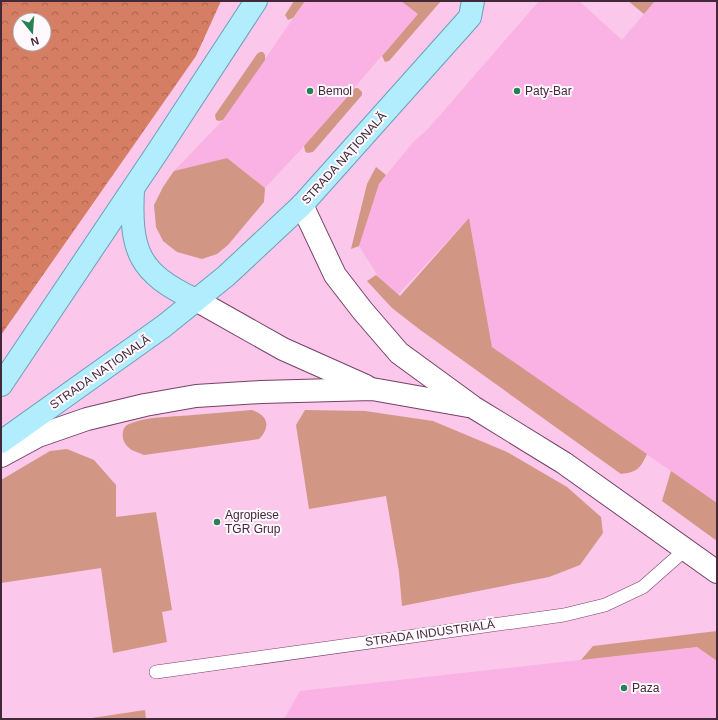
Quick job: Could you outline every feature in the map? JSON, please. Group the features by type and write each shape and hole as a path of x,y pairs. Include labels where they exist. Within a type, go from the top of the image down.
{"main road":[{"path":"1,385 133,189 256,1"},
{"name":"STRADA NAȚIONALĂ","path":"1,442 164,326 226,276 302,204 475,6"},
{"path":"133,189 132,221 135,240 140,255 150,271 164,283 196,300"}],"street":[{"path":"302,204 335,275 362,310 399,353 473,407 564,463 717,572"},
{"path":"196,300 283,349 372,389"},
{"path":"1,456 38,436 87,419 145,405 196,396 261,392 372,389 473,407"}],"lane":[{"name":"STRADA INDUSTRIALĂ","path":"156,672 564,615 605,605 643,587 686,549"}],"shaded area":[{"path":"294,1 305,1 293,18 288,20 285,15"},
{"path":"305,1 429,1 304,146 265,188 227,158 174,171 223,120"},
{"path":"401,1 441,1 389,61 385,62 382,56 418,14"},
{"path":"539,1 579,1 622,40 655,1 717,1 717,503 492,347 469,218 393,300 359,246 379,184 414,141 428,129"},
{"path":"628,1 655,1 644,14"},
{"path":"263,52 265,55 265,60 223,120 216,120 215,115 257,54"},
{"path":"355,88 358,88 362,92 362,95 313,152 307,153 304,146"},
{"path":"227,158 265,188 264,202 228,245 217,254 202,259 177,252 163,241 156,227 154,205 163,187 174,171"},
{"path":"376,167 386,175 379,184 359,246 351,249 367,184"},
{"path":"469,218 492,347 647,454 640,466 634,471 621,474 419,329 392,308 367,281 376,275 400,296"},
{"path":"252,410 262,415 266,422 263,435 259,439 144,455 129,448 123,439 125,426 142,420"},
{"path":"305,410 365,411 433,421 507,452 567,487 601,517 603,533 580,565 549,577 402,606 399,572 386,496 309,509 296,425"},
{"path":"67,449 94,460 116,485 116,517 156,512 172,610 162,612 167,642 113,653 101,568 1,583 1,480 50,451"},
{"path":"671,471 717,503 717,541 662,501"},
{"path":"717,631 717,661 697,647 581,660 593,646"},
{"path":"697,647 717,661 717,719 284,719 300,691"},
{"path":"145,710 146,719 85,719"}],"green space":[{"path":"1,1 221,1 196,56 1,335"}],"place":[{"name":"Bemol","path":"310,91"},
{"name":"Paty-Bar","path":"517,91"},
{"name":"Agropiese TGR Grup","path":"217,522"},
{"name":"Paza","path":"624,688"}]}
